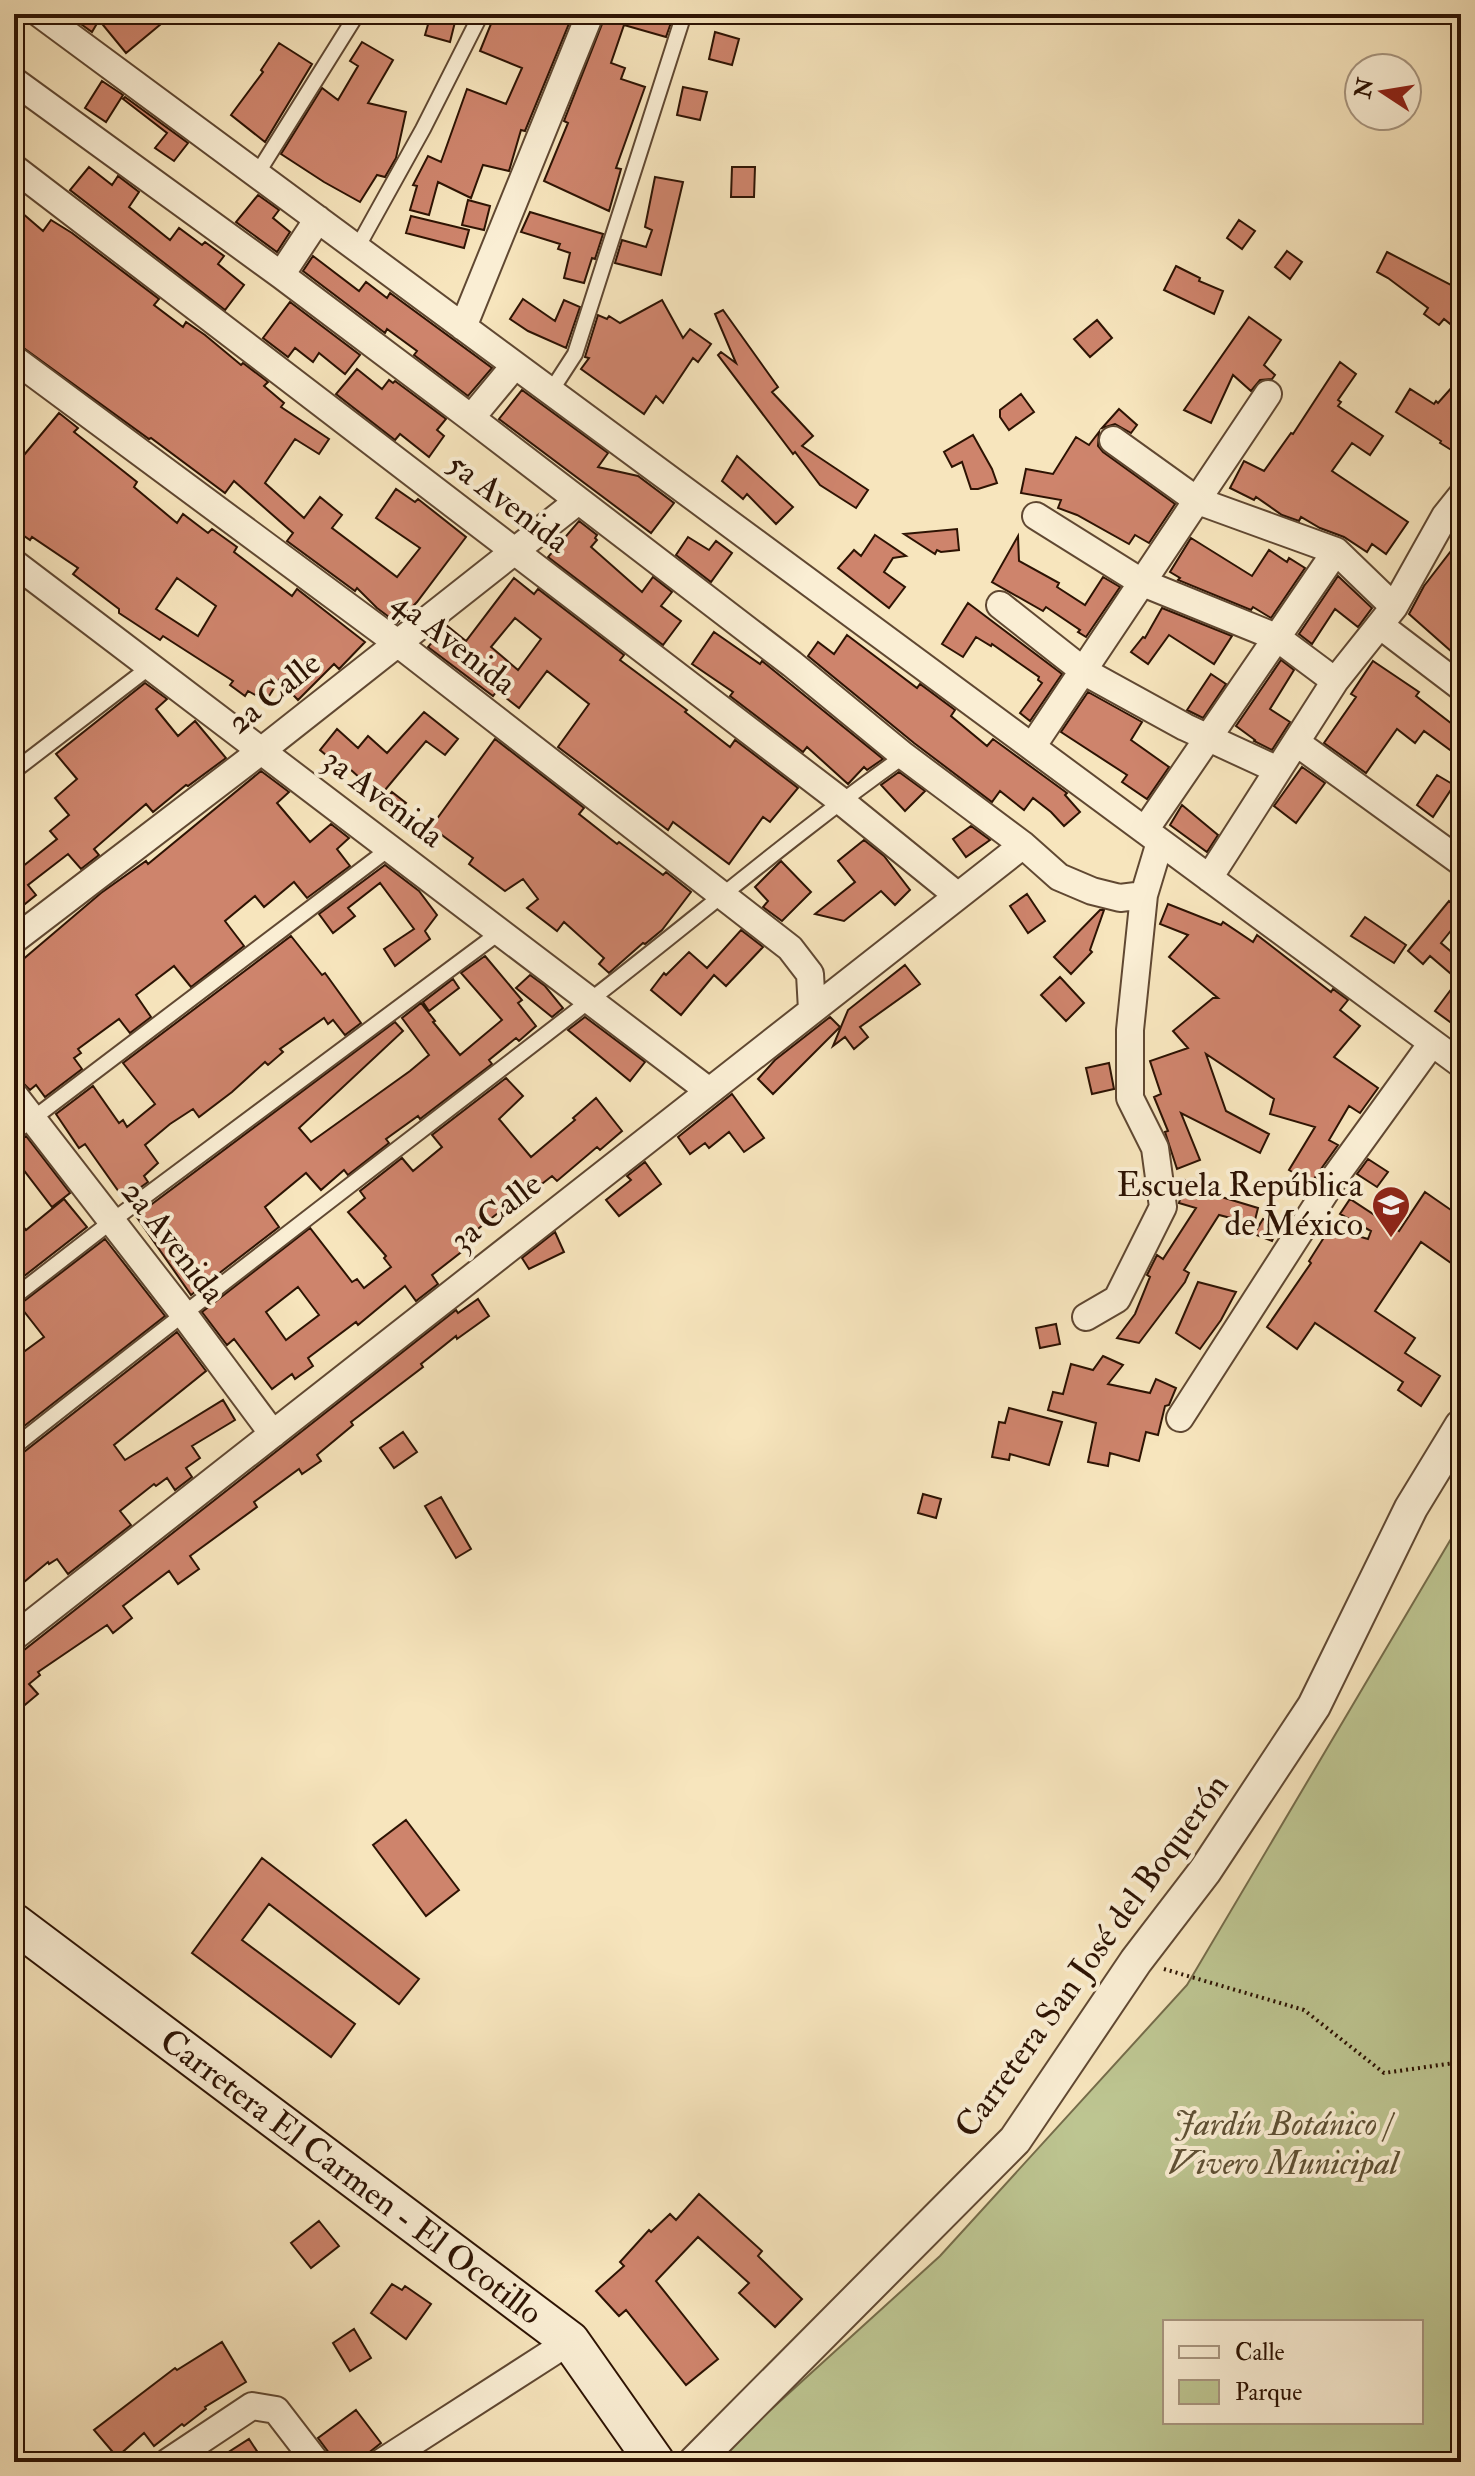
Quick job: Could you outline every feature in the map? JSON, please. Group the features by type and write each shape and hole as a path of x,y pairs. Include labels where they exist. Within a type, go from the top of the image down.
{"main road":[{"name":"Carretera El Carmen - El Ocotillo","path":"14,1923 570,2341 655,2462"}],"street":[{"path":"40,14 1461,1064"},
{"path":"463,327 590,14"},
{"path":"14,81 471,418 792,664 904,756 1023,845 1059,877 1120,898 1144,895"},
{"name":"5a Avenida","path":"14,168 841,801 958,896"},
{"path":"281,275 318,219"},
{"name":"4a Avenida","path":"14,359 396,642 790,948 810,974 812,1010"},
{"path":"471,418 515,365"},
{"path":"1032,747 1268,394"},
{"path":"1113,440 1198,501 1336,551 1388,616 1461,687"},
{"name":"2a Calle","path":"14,940 261,751 578,501"},
{"path":"1209,878 1335,681 1388,616 1456,513"},
{"path":"1036,516 1143,583 1276,637 1335,681"},
{"path":"1086,1317 1117,1299 1163,1207 1155,1148 1130,1098 1130,1030 1152,836 1208,737 1336,551"},
{"name":"3a Avenida","path":"14,563 709,1091"},
{"path":"1000,605 1085,672 1185,727 1278,770"},
{"path":"1297,743 1461,862"},
{"name":"3a Calle","path":"14,1637 1023,845"},
{"path":"1180,1418 1335,1177 1432,1043"},
{"name":"2a Avenida","path":"14,1095 23,1126 112,1221 273,1434"},
{"name":"Carretera San José del Boquerón","path":"695,2462 1015,2140 1136,1961 1205,1871 1314,1706 1411,1508 1461,1426"},
{"path":"382,2462 570,2341"},
{"path":"168,2462 252,2406 276,2410 316,2462"}],"lane":[{"path":"257,174 357,14"},
{"path":"357,248 423,129 481,14"},
{"path":"551,391 575,354 684,14"},
{"path":"14,771 151,666"},
{"path":"14,1447 841,801 904,756"},
{"path":"23,1126 390,848"},
{"path":"14,1297 500,932"}],"path":[{"path":"1136,1961 1304,2010 1384,2073 1461,2062"}],"green space":[{"name":"Jardín Botánico / Vivero Municipal","path":"1461,1522 1461,2462 713,2462 940,2256 1187,1985"}],"building":[{"path":"67,14 173,14 126,53 99,20 92,32"},
{"path":"431,14 457,14 450,42 425,35"},
{"path":"495,14 573,14 525,131 521,130 509,171 483,165 471,198 438,182 429,215 410,210 417,186 413,185 428,156 441,162 467,89 506,104 522,68 480,51"},
{"path":"606,14 674,14 666,37 624,25 611,63 625,68 621,79 645,87 616,168 621,169 609,211 544,181"},
{"path":"715,32 739,39 732,65 709,59"},
{"path":"362,42 393,60 368,103 406,112 396,158 385,177 377,175 360,202 281,154 322,88 338,100 358,66 350,61"},
{"path":"279,43 312,64 265,142 231,115 263,72 261,70"},
{"path":"102,81 123,95 106,122 85,108"},
{"path":"683,87 707,92 700,120 677,115"},
{"path":"125,97 188,143 174,161 155,148 167,133 123,99"},
{"path":"89,167 112,185 118,176 139,192 129,207 170,240 179,228 224,256 218,264 244,285 225,310 70,190"},
{"path":"732,167 755,167 754,197 731,197"},
{"path":"655,177 683,182 661,275 615,263 622,240 646,247 652,230 645,227"},
{"path":"258,195 279,210 273,218 290,232 277,252 236,222"},
{"path":"468,200 490,206 484,230 462,225"},
{"path":"14,206 43,231 51,220 72,233 159,299 154,305 183,327 186,322 268,382 264,386 284,403 281,407 329,439 319,454 295,439 265,483 304,518 320,497 342,515 332,528 397,577 420,548 376,518 396,489 415,502 418,499 466,537 417,602 397,623 357,588 355,591 287,541 293,533 234,481 225,493 14,341"},
{"path":"530,212 603,234 584,283 564,278 570,253 558,249 560,244 521,232"},
{"path":"411,216 469,230 464,248 406,233"},
{"path":"1239,220 1255,231 1242,249 1227,238"},
{"path":"1287,251 1302,262 1290,279 1275,267"},
{"path":"1387,252 1461,290 1461,333 1444,319 1439,325 1424,314 1428,308 1377,272"},
{"path":"313,256 359,291 366,282 387,298 390,293 492,368 468,396 414,355 417,351 387,329 385,333 303,271"},
{"path":"1176,266 1200,278 1199,281 1223,291 1214,314 1164,290"},
{"path":"523,299 555,321 564,300 580,307 566,348 510,319"},
{"path":"662,300 683,338 690,329 711,344 698,362 693,358 663,403 656,396 644,414 581,369 589,358 585,357 598,315 607,319 609,316 620,323"},
{"path":"290,302 360,355 345,374 319,353 313,362 295,348 288,357 263,338"},
{"path":"723,310 778,387 772,392 813,436 802,446 868,490 856,508 820,485 718,355 721,352 736,363 715,314"},
{"path":"1249,317 1281,340 1264,365 1275,375 1272,379 1260,380 1251,391 1233,375 1211,423 1184,410"},
{"path":"1097,320 1112,338 1090,357 1074,339"},
{"path":"1340,362 1356,374 1338,400 1341,402 1338,406 1383,436 1370,455 1352,443 1332,471 1408,522 1386,554 1372,544 1367,552 1344,537 1301,517 1299,521 1282,515 1256,497 1254,500 1230,488 1244,461 1264,471 1293,434"},
{"path":"357,369 382,389 389,380 395,381 446,419 437,430 444,436 429,457 400,434 395,440 336,394"},
{"path":"1461,377 1461,456 1396,412 1410,389 1434,404"},
{"path":"522,390 608,453 598,467 638,476 674,503 651,533 499,419"},
{"path":"1021,394 1034,412 1009,430 1000,417 1000,410"},
{"path":"1119,409 1137,425 1131,433 1115,424 1102,428"},
{"path":"59,413 78,428 74,432 137,482 134,487 177,523 183,514 208,533 212,529 237,547 234,552 292,596 297,589 365,642 339,669 334,664 298,700 279,680 266,701 248,691 245,696 230,685 233,681 163,636 160,640 119,613 119,609 73,574 78,568 32,537 30,540 14,529 14,472 19,461","holes":["177,578 216,606 198,636 156,609"]},
{"path":"1099,432 1098,446 1103,452 1175,504 1149,543 1135,535 1129,544 1058,508 1061,500 1021,493 1026,469 1053,474 1076,437 1089,445"},
{"path":"973,435 997,483 978,489 971,489 962,462 952,467 944,452"},
{"path":"737,456 793,507 776,524 747,494 743,499 722,481"},
{"path":"579,521 597,535 591,547 642,592 653,577 672,592 661,606 681,621 663,645 548,557"},
{"path":"957,529 959,550 937,550 935,554 904,534"},
{"path":"875,535 906,556 893,558 884,572 905,587 889,608 838,568 854,550 861,556"},
{"path":"1018,536 1019,561 1059,583 1057,587 1085,605 1103,577 1120,587 1086,637 1046,607 1043,611 992,582"},
{"path":"688,537 709,550 716,541 732,553 711,582 676,555"},
{"path":"1191,538 1252,576 1269,550 1287,562 1289,558 1305,568 1271,618 1253,607 1251,610 1178,580 1180,578 1170,572"},
{"path":"1461,538 1461,660 1409,614 1424,586"},
{"path":"1338,576 1372,608 1358,627 1335,609 1312,644 1299,634"},
{"path":"514,578 534,594 538,589 624,655 620,660 730,747 735,740 798,788 770,822 763,817 729,864 673,822 668,830 558,747 589,704 547,671 519,708 497,691 493,696 428,647 446,625 466,641","holes":["515,618 541,639 518,670 491,647"]},
{"path":"968,603 1062,674 1030,721 1020,713 1042,683 1039,677 992,644 976,637 963,657 942,644"},
{"path":"1162,608 1232,636 1214,664 1169,635 1148,664 1131,652 1145,638"},
{"path":"714,632 760,664 762,661 883,759 867,770 864,767 848,784 807,747 803,752 730,696 733,692 692,664"},
{"path":"847,635 917,688 920,684 955,710 951,716 987,746 993,739 1067,793 1065,795 1080,812 1064,826 1033,798 1024,810 1000,791 992,802 914,743 808,656 818,642 834,654"},
{"path":"1281,660 1294,670 1270,709 1290,722 1272,750 1254,741 1236,726"},
{"path":"1373,661 1419,692 1416,696 1461,731 1461,758 1424,731 1415,743 1397,729 1366,773 1324,743 1356,697 1351,694"},
{"path":"1211,674 1226,684 1203,718 1187,710"},
{"path":"145,683 167,699 156,709 178,736 195,721 226,758 153,812 146,804 94,849 99,855 81,869 68,854 28,885 36,895 14,913 14,868 17,871 57,839 50,831 69,815 55,798 77,779 56,754"},
{"path":"1088,692 1142,722 1131,740 1169,767 1147,799 1122,782 1127,775 1061,732"},
{"path":"424,712 458,739 445,755 426,741 380,796 341,761 338,765 320,750 337,729 358,748 368,736 387,753"},
{"path":"495,739 584,808 579,814 617,844 619,842 663,875 666,872 691,892 662,930 609,973 599,964 604,958 564,922 557,931 527,908 538,899 523,879 505,891 469,864 473,858 431,827"},
{"path":"1302,767 1325,783 1296,823 1274,806"},
{"path":"261,771 289,792 277,803 310,842 331,824 349,838 337,849 350,866 307,898 294,882 264,907 255,896 225,921 244,946 191,987 174,966 136,995 151,1017 130,1033 119,1019 78,1049 81,1053 74,1058 82,1069 45,1097 36,1085 30,1090 14,1079 14,967 101,893 146,861 148,864"},
{"path":"899,772 925,791 905,811 881,785"},
{"path":"1437,775 1454,785 1433,817 1417,805"},
{"path":"392,792 406,803 393,819 379,808"},
{"path":"1182,805 1218,835 1207,852 1170,825"},
{"path":"971,826 990,840 966,857 953,839"},
{"path":"864,840 884,856 910,890 895,905 881,891 844,921 815,914 855,882 838,861"},
{"path":"781,861 811,892 782,921 763,907 768,901 755,887"},
{"path":"385,865 419,891 437,915 425,931 430,939 395,966 384,949 414,929 380,883 348,908 355,916 333,933 319,914"},
{"path":"1027,894 1045,921 1028,933 1010,906"},
{"path":"1449,901 1461,911 1461,918 1441,943 1461,960 1461,1030 1435,1011 1458,980 1430,956 1423,964 1408,951"},
{"path":"1168,904 1221,925 1223,922 1253,942 1257,935 1331,992 1333,989 1348,1000 1340,1010 1360,1026 1334,1057 1378,1088 1360,1113 1349,1106 1329,1140 1338,1145 1311,1183 1289,1170 1315,1127 1270,1114 1274,1099 1206,1054 1226,1111 1269,1134 1260,1153 1181,1113 1200,1160 1177,1169 1165,1132 1168,1131 1154,1097 1161,1094 1150,1061 1188,1048 1173,1031 1213,998 1218,998 1169,957 1188,935 1160,924"},
{"path":"1100,910 1104,910 1090,950 1092,952 1071,974 1054,957"},
{"path":"1365,917 1406,945 1394,963 1351,936"},
{"path":"741,930 763,947 726,986 714,975 681,1015 651,990 664,973 666,975 689,952 707,968"},
{"path":"291,936 322,975 325,973 361,1023 345,1035 333,1020 328,1024 324,1018 280,1049 283,1052 268,1065 265,1062 199,1117 193,1109 170,1124 145,1145 158,1163 144,1176 148,1182 124,1199 85,1144 79,1148 56,1114 93,1086 119,1123 123,1120 127,1127 155,1104 123,1063"},
{"path":"485,956 522,1000 518,1003 536,1026 519,1041 516,1038 489,1060 492,1064 420,1119 418,1116 386,1139 389,1143 348,1175 344,1170 321,1190 306,1173 265,1207 279,1227 191,1295 136,1216 395,1022 403,1031 299,1128 311,1142 410,1071 429,1055 402,1018 421,1003 460,1055 502,1020 461,973"},
{"path":"905,965 920,984 860,1027 868,1037 854,1049 845,1037 833,1046 848,1010"},
{"path":"530,975 545,986 563,1008 552,1017 516,988"},
{"path":"1060,977 1084,1003 1066,1021 1041,995"},
{"path":"453,979 459,988 429,1011 423,1002"},
{"path":"585,1017 645,1062 630,1081 568,1030"},
{"path":"830,1017 840,1027 773,1094 758,1079 775,1060"},
{"path":"1109,1063 1114,1089 1092,1094 1086,1068"},
{"path":"506,1078 523,1096 499,1119 531,1157 596,1098 622,1131 600,1150 597,1147 557,1181 552,1176 464,1240 469,1246 432,1275 438,1284 416,1301 405,1286 358,1325 356,1322 308,1358 313,1366 295,1379 292,1374 272,1389 234,1339 227,1345 202,1312 310,1228 352,1282 357,1279 364,1288 391,1267 384,1258 386,1256 348,1212 365,1198 360,1191 402,1158 413,1171 442,1147 432,1135","holes":["298,1287 319,1315 286,1340 266,1312"]},
{"path":"732,1094 764,1138 744,1152 729,1132 709,1148 705,1143 690,1154 678,1137"},
{"path":"26,1136 70,1193 52,1207 22,1168 14,1174 14,1143"},
{"path":"1368,1159 1388,1172 1377,1187 1357,1174"},
{"path":"645,1162 661,1184 619,1216 606,1200 631,1180 627,1176"},
{"path":"1185,1180 1216,1190 1215,1195 1258,1208 1254,1224 1219,1215 1184,1270 1189,1273 1185,1282 1139,1343 1117,1338 1135,1314 1157,1255 1163,1259 1196,1208 1179,1203"},
{"path":"1425,1192 1461,1217 1461,1270 1421,1242 1375,1311 1415,1338 1405,1353 1440,1376 1421,1406 1398,1390 1403,1382 1315,1323 1297,1349 1267,1327 1311,1263 1309,1261 1330,1228 1368,1239 1371,1231 1340,1214 1350,1199 1399,1231"},
{"path":"64,1199 87,1227 14,1284 14,1216 26,1230"},
{"path":"1263,1219 1279,1225 1272,1241 1254,1234"},
{"path":"555,1232 564,1252 529,1269 522,1258"},
{"path":"105,1239 165,1316 14,1434 14,1359 44,1337 19,1305"},
{"path":"1198,1282 1236,1292 1200,1349 1176,1333"},
{"path":"478,1299 489,1316 457,1339 456,1336 421,1364 423,1367 351,1422 353,1425 317,1455 321,1461 302,1474 299,1469 254,1502 257,1507 190,1556 199,1569 178,1584 169,1571 123,1606 132,1618 113,1633 107,1625 38,1672 40,1675 29,1684 38,1694 14,1714 14,1653 24,1650 456,1310 458,1313"},
{"path":"1056,1324 1060,1344 1040,1348 1036,1328"},
{"path":"177,1332 206,1371 114,1445 125,1460 223,1400 235,1420 192,1446 200,1458 186,1468 192,1477 175,1490 167,1478 156,1486 154,1484 120,1511 131,1525 68,1574 57,1559 48,1562 24,1582 14,1569 14,1457"},
{"path":"1103,1356 1123,1365 1108,1384 1150,1393 1156,1379 1176,1388 1169,1405 1165,1406 1158,1435 1146,1432 1139,1461 1110,1453 1108,1466 1088,1462 1096,1423 1048,1410 1053,1392 1063,1394 1071,1364 1093,1370"},
{"path":"1009,1408 1062,1422 1049,1465 1010,1454 1009,1460 992,1457 999,1422 1005,1423"},
{"path":"403,1432 417,1452 394,1468 380,1448"},
{"path":"923,1494 941,1499 936,1518 918,1513"},
{"path":"441,1497 471,1549 456,1558 425,1506"},
{"path":"406,1820 459,1890 426,1916 373,1845"},
{"path":"262,1858 419,1979 399,2004 269,1904 242,1940 355,2024 331,2057 192,1953"},
{"path":"699,2194 762,2251 758,2256 802,2299 775,2327 739,2293 749,2283 698,2237 656,2281 718,2359 686,2385 626,2310 619,2316 596,2291 624,2266 620,2262 649,2230 651,2232 670,2214 676,2220"},
{"path":"319,2221 339,2246 311,2268 291,2243"},
{"path":"392,2284 402,2290 405,2286 431,2304 406,2339 371,2313"},
{"path":"354,2329 371,2358 350,2371 333,2343"},
{"path":"222,2342 246,2382 205,2407 154,2446 144,2433 117,2457 94,2430 175,2368 177,2370"},
{"path":"356,2410 381,2443 357,2462 332,2462 318,2438"},
{"path":"249,2439 264,2462 213,2462"}],"place":[{"name":"Escuela República de México","path":"1391,1239"}]}
